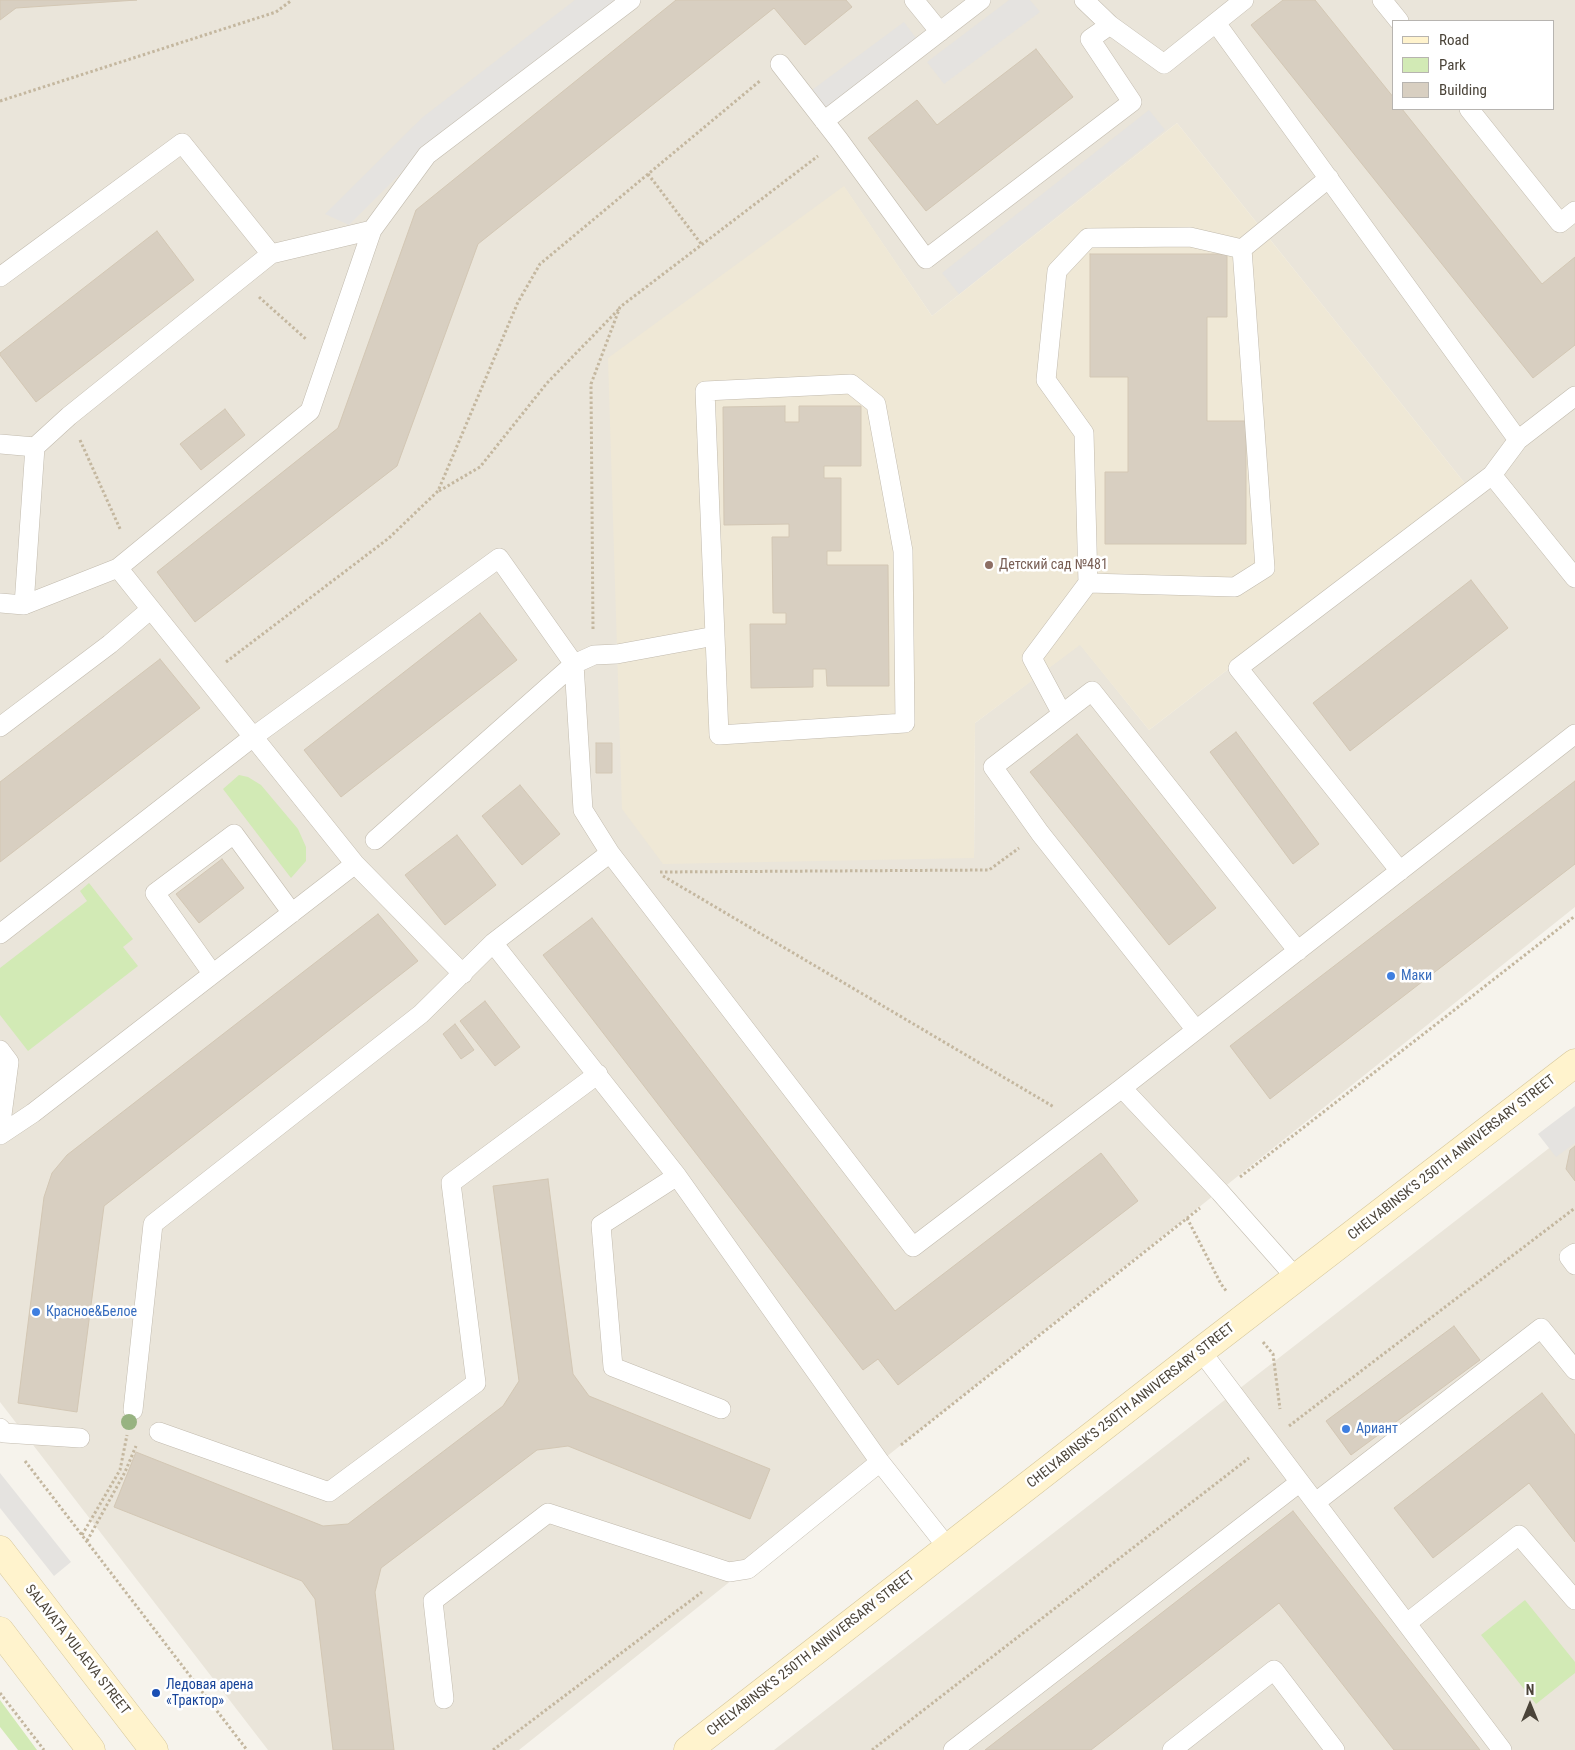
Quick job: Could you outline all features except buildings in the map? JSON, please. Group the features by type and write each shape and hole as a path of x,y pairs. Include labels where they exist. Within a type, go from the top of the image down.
{"street":[{"name":"CHELYABINSK'S 250TH ANNIVERSARY STREET","path":"688,1750 1575,1063"},
{"name":"SALAVATA YULAEVA STREET","path":"0,1550 154,1750"},
{"path":"0,1631 92,1750"}],"lane":[{"path":"0,603 24,605 125,562 310,411 372,230 427,155 631,0"},
{"path":"914,0 940,32"},
{"path":"824,121 981,0"},
{"path":"1084,0 1110,26 1164,64 1244,0"},
{"path":"1382,0 1398,20"},
{"path":"1216,23 1518,440"},
{"path":"780,64 839,140 926,259 1132,102 1090,39 1110,26"},
{"path":"1470,110 1560,223 1575,211"},
{"path":"0,277 182,143 271,254"},
{"path":"1242,249 1329,178"},
{"path":"24,605 35,447 69,416 271,254 372,230"},
{"path":"1062,714 1032,658 1088,583 1084,433 1046,380 1058,271 1088,238 1190,237 1242,249"},
{"path":"1088,583 1235,587 1265,568 1242,249"},
{"path":"851,384 876,404 903,551 905,723 719,735 715,636 705,391 851,384"},
{"path":"1400,871 1238,668 1492,475 1518,440 1575,396"},
{"path":"0,444 35,447"},
{"path":"1492,475 1575,578"},
{"path":"0,934 253,737 500,558 574,664 583,810 610,853 913,1247 1122,1088 1575,734"},
{"path":"125,562 151,609 355,864 463,974"},
{"path":"0,727 110,644 151,609"},
{"path":"375,840 574,664 594,655 617,654 715,636"},
{"path":"1196,1030 1040,833 993,767 1092,691 1298,951"},
{"path":"212,973 155,893 171,881 234,834 292,913"},
{"path":"133,1410 154,1224 421,1014 494,943 610,853"},
{"path":"0,1135 41,1107 355,864"},
{"path":"494,943 677,1176 880,1462 948,1548"},
{"path":"0,1050 9,1062 0,1130"},
{"path":"159,1432 328,1492 476,1384 451,1183 598,1074"},
{"path":"1122,1088 1297,1278"},
{"path":"677,1176 601,1225 613,1367 721,1409"},
{"path":"1575,1253 1569,1257 1575,1265"},
{"path":"1316,1502 1541,1328 1575,1370"},
{"path":"1201,1351 1502,1750"},
{"path":"2,1431 80,1438"},
{"path":"444,1699 433,1600 548,1513 729,1572 748,1569 880,1462"},
{"path":"953,1750 1300,1482"},
{"path":"1407,1623 1519,1535 1575,1600"},
{"path":"1172,1750 1274,1670 1335,1750"}],"path":[{"path":"0,101 276,12 292,0"},
{"path":"438,491 518,302 540,264 780,64"},
{"path":"206,677 389,538 438,491 480,467 546,383 620,308 839,140"},
{"path":"648,174 702,245"},
{"path":"239,279 328,358"},
{"path":"594,655 591,384 620,308"},
{"path":"69,416 125,562"},
{"path":"1040,833 990,870 657,872 1078,1121"},
{"path":"872,1750 1575,1208"},
{"path":"87,1541 125,1472 145,1427 159,1432"},
{"path":"2,1431 248,1750"},
{"path":"82,1535 120,1470 127,1432"},
{"path":"493,1750 729,1572"},
{"path":"0,1693 44,1750"}],"shaded area":[{"path":"0,0 1575,0 1575,907 519,1750 268,1750 0,1402","holes":["1177,123 1467,486 1149,730 1080,644 975,723 974,858 844,187 932,316"]},
{"path":"575,0 615,0 438,136 349,225 325,214 423,117"},
{"path":"1009,0 1030,0 1040,12 944,84 927,62"},
{"path":"904,22 919,42 827,110 812,90"},
{"path":"1149,110 1165,130 959,294 942,273"},
{"name":"Детский сад №481","path":"1177,123 1467,486 1149,730 1080,645 975,723 974,858 663,864 622,809 608,358 844,186 932,316"},
{"path":"1575,1106 1575,1143 1556,1157 1538,1134"},
{"path":"1575,1128 1575,1750 774,1750"},
{"path":"0,1473 71,1562 54,1576 0,1508"}],"green space":[{"path":"239,775 248,777 261,785 298,829 306,847 306,861 291,878 223,789"},
{"path":"89,883 133,939 123,947 138,966 28,1051 0,1015 0,968 87,901 80,891"},
{"path":"1525,1600 1575,1662 1575,1673 1536,1704 1481,1635"},
{"path":"0,1700 37,1750 18,1750 0,1727"}],"place":[{"name":"Детский сад №481","path":"989,565"},
{"name":"Маки","path":"1391,976"},
{"name":"Красное&Белое","path":"36,1312"},
{"name":"Ариант","path":"1346,1429"},
{"name":"Ледовая арена «Трактор»","path":"156,1693"}]}
